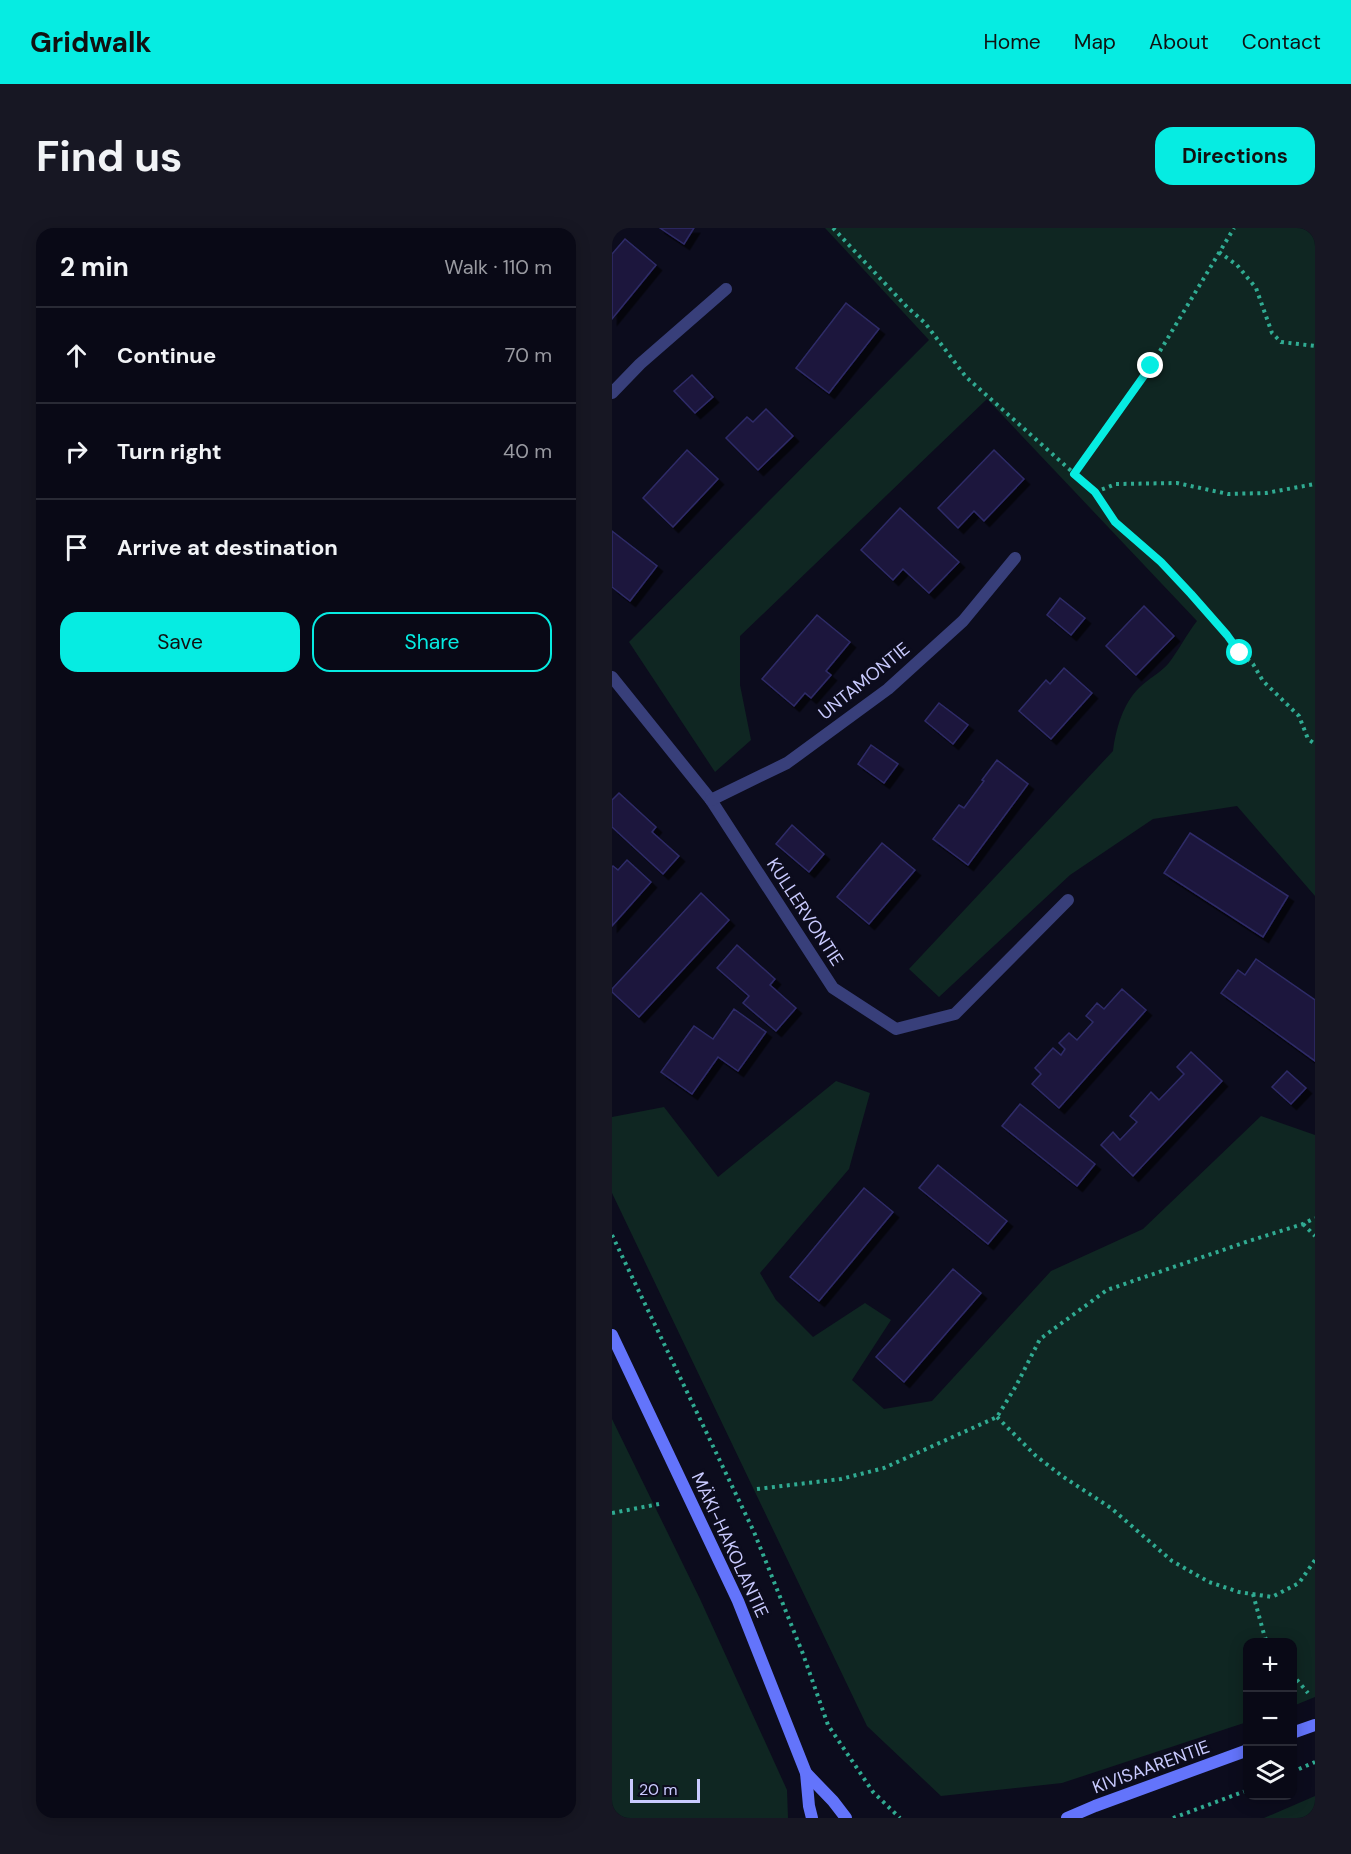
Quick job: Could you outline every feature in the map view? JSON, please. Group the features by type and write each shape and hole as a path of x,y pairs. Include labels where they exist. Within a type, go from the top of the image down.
{"street":[{"path":"612,393 640,364 726,289"},
{"name":"UNTAMONTIE","path":"711,800 787,763 888,689 963,621 1015,558"},
{"name":"KULLERVONTIE","path":"612,677 711,800 833,988 896,1029 955,1014 1068,900"},
{"name":"MÄKI-HAKOLANTIE","path":"612,1335 738,1601 806,1773 812,1818"},
{"path":"1297,1732 1315,1725"},
{"name":"KIVISAARENTIE","path":"1067,1818 1243,1752"},
{"name":"MÄKI-HAKOLANTIE","path":"806,1773 846,1818"}],"path":[{"path":"833,228 925,323 966,377 1095,492 1115,522 1168,570 1252,664 1263,681 1299,716 1308,739 1315,744"},
{"path":"1074,474 1151,366 1234,228"},
{"path":"1219,252 1237,265 1256,288 1272,333 1281,342 1315,346"},
{"path":"1095,492 1116,484 1177,483 1228,494 1266,494 1315,484"},
{"path":"757,1489 841,1479 884,1468 998,1417 1040,1339 1107,1290 1315,1218"},
{"path":"1303,1224 1315,1236"},
{"path":"612,1235 754,1532 803,1654 828,1725 873,1792 900,1818"},
{"path":"998,1417 1036,1456 1111,1508 1173,1561 1209,1582 1239,1592 1272,1597 1299,1583 1315,1560"},
{"path":"612,1513 659,1504"},
{"path":"1253,1594 1265,1638"},
{"path":"1297,1679 1308,1694"},
{"path":"1297,1770 1315,1762"},
{"path":"1173,1818 1243,1792"}],"green space":[{"path":"825,228 1315,228 1315,896 1237,806 1153,819 1070,875 939,997 909,969 1113,751 1118,725 1133,694 1168,664 1197,621 987,399 740,636 740,685 751,740 715,772 629,642 929,340"},
{"path":"836,1081 870,1093 849,1169 760,1273 776,1300 813,1337 865,1303 891,1320 852,1380 884,1409 932,1401 1051,1271 1143,1229 1261,1116 1315,1135 1315,1697 1297,1704 1297,1638 1243,1638 1243,1723 1062,1783 941,1796 867,1726 612,1193 612,1117 664,1107 718,1177"},
{"path":"612,1419 700,1599 787,1790 788,1818 612,1818"},
{"path":"1315,1796 1315,1818 1264,1818"}],"building":[{"path":"660,228 694,228 684,244"},
{"path":"625,239 656,265 612,319 612,254"},
{"path":"846,303 879,329 829,393 796,368"},
{"path":"692,375 713,397 695,413 674,391"},
{"path":"766,409 793,436 758,470 726,438 747,417 753,422"},
{"path":"687,450 718,479 673,527 643,498"},
{"path":"994,450 1024,479 984,521 974,511 958,528 938,508"},
{"path":"900,508 959,562 929,593 903,569 893,580 861,550"},
{"path":"612,531 657,566 630,601 612,587"},
{"path":"1060,598 1085,618 1071,635 1047,615"},
{"path":"1144,606 1174,636 1136,675 1106,646"},
{"path":"817,615 850,642 826,671 831,675 811,698 805,693 794,706 762,679"},
{"path":"1064,668 1092,693 1051,739 1019,711 1046,680 1050,684"},
{"path":"939,703 968,725 953,744 925,721"},
{"path":"871,745 898,764 884,783 858,764"},
{"path":"997,760 1028,784 968,865 933,839 959,805 964,808"},
{"path":"619,793 656,827 652,832 679,856 663,874 612,827 612,800"},
{"path":"792,825 824,854 809,872 776,844"},
{"path":"1190,833 1288,896 1263,937 1164,873"},
{"path":"882,843 915,870 869,924 837,897"},
{"path":"627,860 651,882 612,926 612,867 618,870"},
{"path":"701,893 729,920 639,1017 612,992 612,989"},
{"path":"737,945 775,979 770,985 796,1008 776,1031 743,1003 749,996 717,968"},
{"path":"1256,959 1315,1000 1315,1061 1221,993 1238,970 1245,975"},
{"path":"1122,989 1146,1010 1059,1108 1032,1084 1041,1074 1035,1068 1053,1048 1061,1055 1065,1049 1059,1043 1069,1033 1077,1040 1093,1022 1086,1016 1097,1003 1104,1009"},
{"path":"734,1009 766,1032 738,1071 718,1057 692,1094 661,1072 694,1026 713,1039"},
{"path":"1191,1052 1222,1081 1133,1176 1101,1145 1113,1132 1120,1140 1137,1122 1130,1116 1151,1092 1159,1100 1184,1074 1177,1067"},
{"path":"1287,1071 1306,1088 1291,1104 1272,1087"},
{"path":"1020,1104 1095,1164 1077,1186 1002,1126"},
{"path":"938,1165 1007,1221 988,1244 919,1188"},
{"path":"864,1188 893,1212 819,1301 790,1277"},
{"path":"953,1269 981,1293 904,1382 876,1357"}],"route":[{"path":"1151,366 1074,474 1095,492 1115,522 1161,562 1191,594 1240,653"}]}
